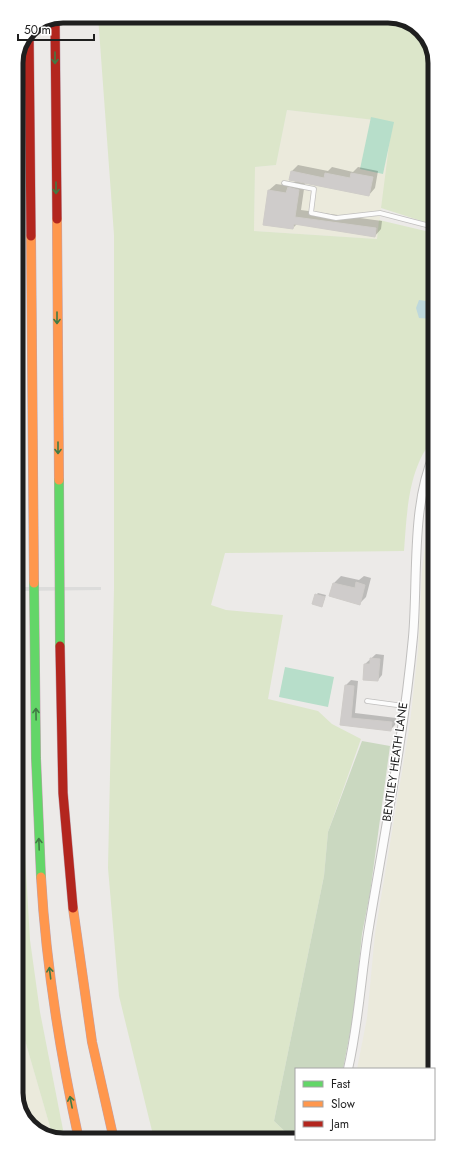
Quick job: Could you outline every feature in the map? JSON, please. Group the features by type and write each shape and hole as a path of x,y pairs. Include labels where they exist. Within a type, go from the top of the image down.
{"highway":[{"path":"55,24 60,727 63,808 68,877 81,984 112,1133"},
{"path":"29,42 36,758 40,867 44,923 52,990 62,1055 78,1133"}],"street":[{"name":"BENTLEY HEATH LANE","path":"348,1068 358,1017 364,961 404,706 413,637 419,529 428,470"}],"lane":[{"path":"284,183 314,190 310,213 336,218 380,213 428,225"},
{"path":"367,701 404,706"}],"shaded area":[{"path":"287,110 393,122 377,239 254,231 255,167 276,165"},
{"path":"428,524 428,1068 357,1068 367,1018 375,934 410,723 418,651 422,570"},
{"path":"23,1033 51,1131 43,1128 31,1117 24,1103"}],"green space":[{"path":"99,23 390,23 398,24 410,30 421,41 428,58 428,223 381,208 392,122 287,110 276,165 255,167 254,231 377,239 379,220 428,232 428,446 419,463 410,491 404,551 225,553 211,605 226,610 283,615 268,699 318,711 332,724 361,739 328,832 324,876 274,1121 287,1133 153,1133 119,996 108,868 114,588 114,235"},
{"path":"371,117 394,122 383,174 360,169"},
{"path":"285,667 334,677 328,707 279,697"},
{"path":"362,741 390,746 370,893 362,934 354,1012 343,1068 295,1068 295,1133 287,1133 274,1121 324,876 328,832"},
{"path":"23,770 24,838 30,940 40,1012 64,1133 51,1131 23,1033"}],"water":[{"path":"419,300 428,301 428,319 419,318 416,308"}],"pier":[{"path":"23,587 101,587 101,590 23,591"}],"building":[{"path":"291,171 324,178 325,173 350,178 351,173 373,177 369,196 289,180"},
{"path":"288,187 299,190 295,217 376,228 375,237 294,224 293,229 263,225 268,190 286,193"},
{"path":"356,582 365,585 360,605 329,596 333,583 355,588"},
{"path":"315,594 325,597 322,607 312,604"},
{"path":"370,658 380,659 378,681 363,680 364,664 370,664"},
{"path":"345,685 354,686 351,718 392,722 391,731 340,725"}],"traffic: fast":[{"path":"59,480 60,646"},
{"path":"34,583 36,758 41,877"}],"traffic: slow":[{"path":"57,219 59,480"},
{"path":"31,236 34,583"},
{"path":"41,877 50,976 60,1042 78,1133"},
{"path":"73,908 92,1042 112,1133"}],"traffic: jam":[{"path":"55,24 57,219"},
{"path":"29,42 31,236"},
{"path":"60,646 63,793 73,908"}]}
